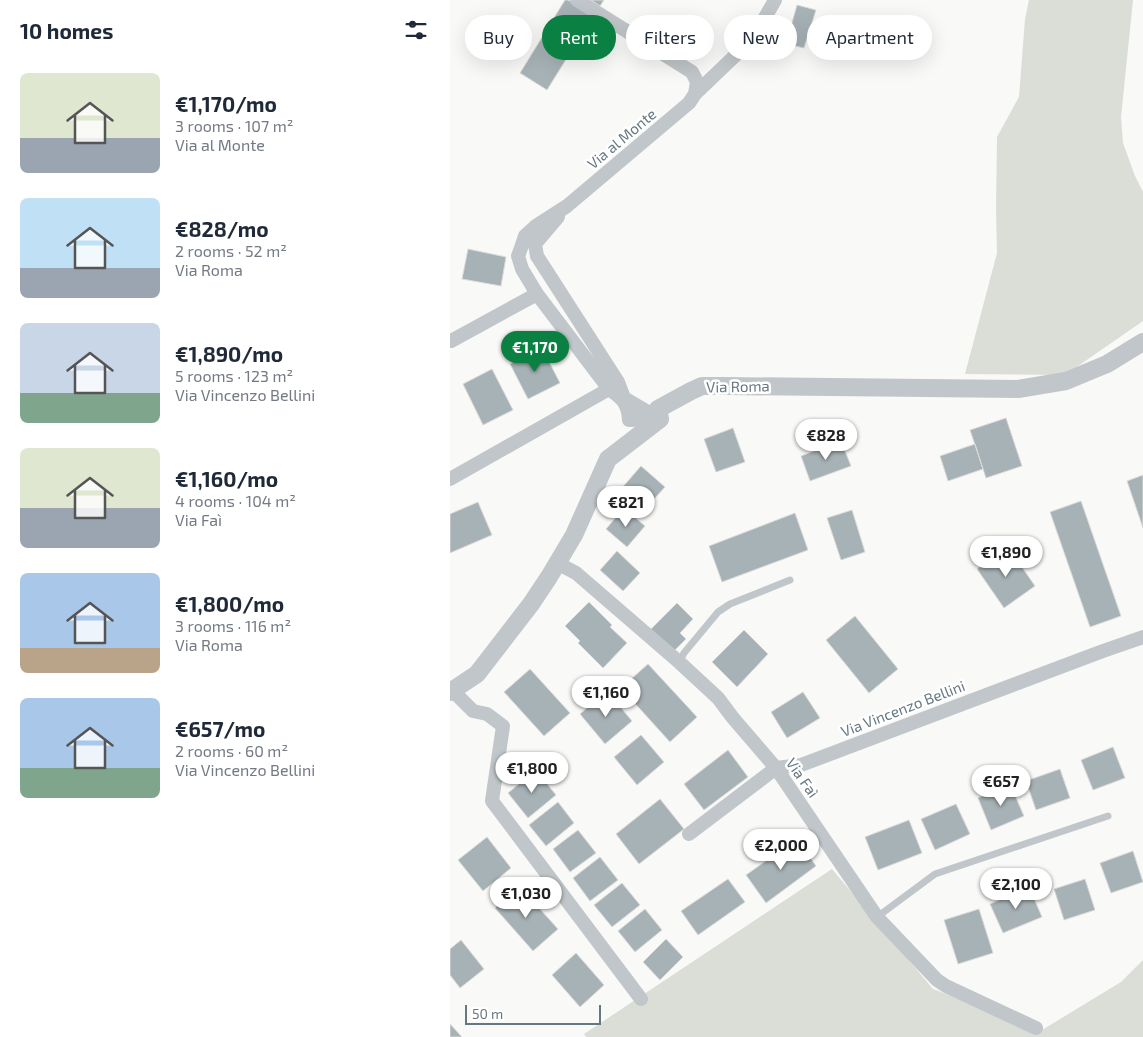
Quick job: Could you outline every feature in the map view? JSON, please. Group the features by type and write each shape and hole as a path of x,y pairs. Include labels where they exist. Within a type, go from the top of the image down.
{"street":[{"path":"577,0 692,72 697,82 695,94"},
{"name":"Via al Monte","path":"520,248 525,236 536,226 567,206 689,103 695,94 740,51 759,28 775,0"},
{"name":"Via al Monte","path":"537,256 535,244 567,206"},
{"path":"520,248 537,256 618,382 624,398 660,419 630,420 629,409 621,398 609,389 537,294 522,269 518,256 520,248"},
{"path":"451,341 537,294"},
{"name":"Via Roma","path":"451,692 477,674 531,604 574,535 608,459 660,419 658,409 691,391 702,386 1018,389 1066,381 1107,364 1143,342"},
{"path":"450,479 609,389"},
{"name":"Via Faì","path":"557,563 576,573 718,698 776,768 877,917 937,980 1036,1028"},
{"name":"Via Vincenzo Bellini","path":"776,768 801,765 1143,637"},
{"path":"451,692 473,711 487,714 503,726 492,801 641,998"},
{"path":"689,834 776,768"}],"lane":[{"path":"679,662 684,653 718,612 730,604 790,580"},
{"path":"877,917 935,874 1108,816"}],"shaded area":[{"path":"1029,0 1133,0 1121,117 1123,143 1143,192 1143,321 1065,375 965,374 997,253 997,137 1019,97 1025,19"},
{"path":"832,869 933,989 1042,1030 1121,982 1143,960 1143,1037 586,1037 584,1034"}],"building":[{"path":"565,0 568,0 591,15 556,15"},
{"path":"591,0 604,0 600,6"},
{"path":"797,5 816,10 814,15 807,15 807,38 804,48 797,46 797,15 794,15"},
{"path":"542,37 542,60 566,60 547,90 520,73 528,60 532,60 532,54"},
{"path":"468,249 506,257 501,286 462,279"},
{"path":"542,348 560,383 528,399 510,364"},
{"path":"492,369 513,410 483,425 463,384"},
{"path":"1006,418 1022,466 986,478 970,430"},
{"path":"733,428 745,462 716,472 704,439"},
{"path":"841,441 851,466 810,481 801,456"},
{"path":"975,444 983,469 948,481 940,456"},
{"path":"641,466 665,487 644,510 621,489"},
{"path":"1143,475 1143,528 1127,481"},
{"path":"1081,501 1121,616 1090,627 1050,512"},
{"path":"478,502 492,535 450,553 450,514"},
{"path":"624,508 645,526 627,547 606,529"},
{"path":"852,510 865,552 841,560 827,518"},
{"path":"795,513 808,550 722,582 709,546"},
{"path":"1008,547 1035,586 1004,608 977,569"},
{"path":"617,551 640,573 623,591 600,570"},
{"path":"589,602 612,625 610,627 627,643 603,668 578,643 580,641 565,626"},
{"path":"677,603 693,619 680,633 686,639 673,652 650,630"},
{"path":"855,616 898,669 869,693 826,640"},
{"path":"744,630 768,654 737,687 712,662"},
{"path":"648,664 697,717 670,742 621,688"},
{"path":"530,669 570,713 544,736 504,692"},
{"path":"607,691 632,721 605,744 580,714"},
{"path":"803,692 820,718 787,738 771,712"},
{"path":"641,735 664,762 637,785 614,757"},
{"path":"1113,747 1125,778 1093,790 1081,760"},
{"path":"728,750 748,777 704,810 684,784"},
{"path":"1060,769 1070,798 1036,810 1026,781"},
{"path":"536,770 556,795 528,818 508,793"},
{"path":"1010,784 1024,816 991,830 978,798"},
{"path":"660,799 684,829 639,864 616,834"},
{"path":"558,802 574,823 546,846 529,825"},
{"path":"956,804 970,834 935,850 921,819"},
{"path":"909,820 922,853 878,870 865,837"},
{"path":"578,830 596,853 570,872 553,849"},
{"path":"487,837 511,868 483,891 458,860"},
{"path":"797,839 816,866 766,903 746,875"},
{"path":"1133,851 1143,882 1111,893 1100,863"},
{"path":"600,857 618,880 590,901 573,878"},
{"path":"728,879 745,902 698,935 681,911"},
{"path":"1085,879 1095,910 1064,920 1054,889"},
{"path":"622,883 640,905 612,927 594,905"},
{"path":"519,886 558,929 533,951 495,908"},
{"path":"1029,887 1042,917 1003,933 990,904"},
{"path":"645,909 662,930 635,952 618,931"},
{"path":"979,909 993,953 958,964 944,920"},
{"path":"666,939 683,957 660,980 643,962"},
{"path":"461,940 484,969 460,988 450,975 450,949"},
{"path":"576,953 604,985 580,1007 552,975"},
{"path":"450,1024 462,1037 450,1037"}]}
